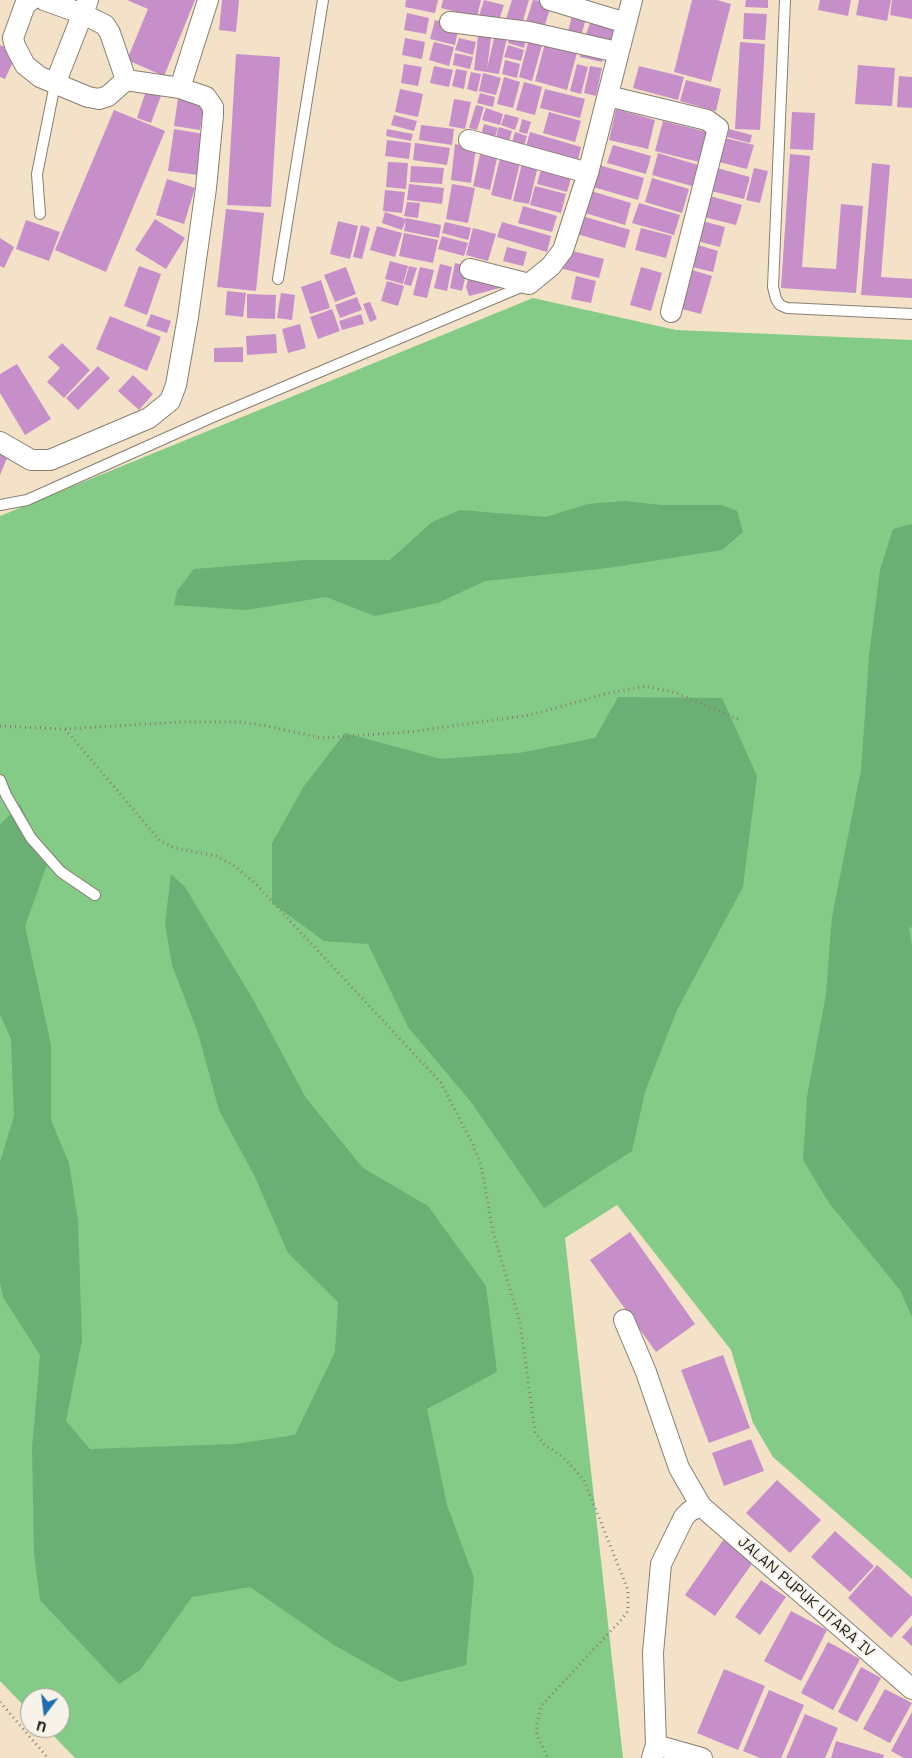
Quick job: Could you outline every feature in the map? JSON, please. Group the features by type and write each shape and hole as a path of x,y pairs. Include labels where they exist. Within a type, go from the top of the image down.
{"street":[{"path":"31,0 25,5 15,29 15,46 32,72 55,84 88,97 99,99 108,96 126,80"},
{"path":"44,0 86,7 108,29 126,80"},
{"path":"180,88 208,0"},
{"path":"550,0 626,23"},
{"path":"470,269 529,284 551,266 563,250 588,173 632,0"},
{"path":"55,84 86,7"},
{"path":"450,22 528,32 618,52"},
{"path":"0,442 31,460 50,460 149,418 170,401 176,385 188,317 206,188 213,108 206,97 180,88 126,80"},
{"path":"608,96 707,120 718,128 671,312"},
{"path":"469,140 588,173"},
{"path":"624,1320 646,1372 680,1468 701,1506 690,1511 684,1518 661,1564 653,1653 654,1752 702,1758"},
{"name":"JALAN PUPUK UTARA IV","path":"701,1506 912,1689"}],"lane":[{"path":"278,279 323,0"},
{"path":"786,0 773,287 776,299 780,305 786,308 912,314"},
{"path":"40,214 37,174 55,84"},
{"path":"0,505 27,500 215,416 529,284"},
{"path":"0,780 6,795 31,838 61,872 94,895"}],"path":[{"path":"0,726 65,729 178,722 239,722 264,725 321,738 409,732 530,715 605,694 645,686 676,693 740,720"},
{"path":"65,729 160,841 175,848 216,856 233,865 256,883 441,1083 474,1145 481,1165 493,1232 520,1322 535,1432 544,1444 564,1458 584,1480 628,1590 628,1611 541,1706 537,1723 537,1736 548,1758"},
{"path":"0,1702 48,1758"}],"green space":[{"path":"533,298 676,330 912,340 912,1579 773,1457 753,1423 731,1350 617,1205 565,1238 623,1758 75,1758 56,1738 70,1738 70,1688 20,1688 20,1702 0,1681 0,516"},
{"path":"625,501 661,505 722,505 737,511 743,532 722,550 608,568 485,581 438,603 375,616 326,597 246,610 174,605 177,591 194,569 306,560 390,560 432,522 460,510 546,517 588,504"},
{"path":"912,524 912,927 909,928 912,945 912,1317 900,1290 829,1203 803,1160 807,1097 826,994 832,917 861,770 869,656 880,570 893,529"},
{"path":"618,697 722,698 757,776 743,887 677,1010 645,1092 632,1151 544,1208 471,1102 408,1027 368,944 324,941 272,903 272,843 304,786 345,733 441,759 519,753 595,738"},
{"path":"20,804 48,862 25,926 51,1045 51,1120 69,1163 78,1221 82,1340 66,1421 90,1449 235,1444 295,1435 335,1352 338,1302 288,1253 255,1177 219,1110 198,1033 172,965 165,924 171,874 185,887 254,1001 306,1098 363,1168 428,1206 486,1286 497,1372 427,1409 447,1505 474,1578 466,1665 400,1682 334,1645 250,1587 192,1597 140,1670 119,1684 40,1600 34,1553 32,1449 40,1355 3,1297 0,1283 0,1162 14,1116 11,1039 0,1014 0,825"}],"building":[{"path":"127,0 195,0 164,76 127,60 148,9"},
{"path":"222,0 239,0 236,32 219,30"},
{"path":"406,0 438,0 435,13 405,7"},
{"path":"443,0 481,0 477,17 441,8"},
{"path":"484,0 504,5 498,23 479,16"},
{"path":"512,0 529,0 522,24 506,19"},
{"path":"533,0 552,2 544,28 526,22"},
{"path":"692,0 717,0 731,4 711,82 674,72"},
{"path":"746,0 768,0 768,8 745,7"},
{"path":"820,0 851,0 848,16 818,10"},
{"path":"859,0 891,0 887,21 856,15"},
{"path":"892,0 912,0 912,19 890,15"},
{"path":"573,11 587,15 581,36 568,32"},
{"path":"407,13 429,18 426,34 404,30"},
{"path":"744,13 767,14 765,40 743,39"},
{"path":"593,15 616,23 609,45 585,37"},
{"path":"435,20 459,26 455,45 430,39"},
{"path":"479,28 492,30 487,69 496,30 508,33 499,74 474,70"},
{"path":"511,31 527,35 524,48 508,43"},
{"path":"530,35 544,38 532,81 519,77"},
{"path":"547,36 579,45 567,90 535,81"},
{"path":"405,38 425,42 422,59 402,55"},
{"path":"459,38 476,42 473,55 455,50"},
{"path":"434,42 454,47 449,66 429,60"},
{"path":"740,42 765,44 760,130 735,129"},
{"path":"0,45 17,53 5,79 0,77"},
{"path":"508,45 524,50 521,61 504,57"},
{"path":"583,45 605,50 602,62 580,57"},
{"path":"455,53 473,57 470,69 453,65"},
{"path":"236,54 280,57 271,207 227,205"},
{"path":"505,60 520,64 517,78 502,74"},
{"path":"404,64 422,67 418,86 401,83"},
{"path":"577,64 588,67 581,94 570,91"},
{"path":"858,65 895,68 892,106 855,104"},
{"path":"434,66 453,70 449,87 430,83"},
{"path":"590,66 602,68 596,96 584,93"},
{"path":"639,66 684,77 678,100 633,88"},
{"path":"456,69 467,71 464,89 452,86"},
{"path":"471,72 481,74 477,92 467,89"},
{"path":"483,73 501,78 496,95 479,91"},
{"path":"899,76 912,77 912,108 897,107"},
{"path":"504,77 520,82 513,108 497,104"},
{"path":"686,80 721,89 716,111 680,101"},
{"path":"524,82 542,87 535,115 516,110"},
{"path":"147,88 162,93 151,123 137,118"},
{"path":"400,89 423,94 418,117 395,112"},
{"path":"545,89 585,99 580,118 540,108"},
{"path":"480,93 495,97 493,107 477,103"},
{"path":"178,98 204,102 200,130 174,126"},
{"path":"454,99 471,102 465,129 449,126"},
{"path":"476,105 484,107 477,130 469,128"},
{"path":"486,108 503,114 500,125 482,120"},
{"path":"616,109 655,120 648,149 609,140"},
{"path":"114,110 165,131 106,272 55,250"},
{"path":"549,112 581,121 575,142 543,133"},
{"path":"792,112 815,113 813,150 790,149"},
{"path":"505,114 519,118 515,130 501,125"},
{"path":"394,115 417,121 414,131 391,125"},
{"path":"522,119 531,122 527,134 519,132"},
{"path":"663,121 707,132 699,162 655,151"},
{"path":"484,124 498,128 494,140 481,136"},
{"path":"421,125 454,129 452,145 419,140"},
{"path":"499,127 512,131 508,145 495,141"},
{"path":"174,129 204,134 198,175 168,171"},
{"path":"387,129 413,134 411,141 386,136"},
{"path":"729,129 752,135 750,143 727,137"},
{"path":"515,132 527,136 523,149 511,146"},
{"path":"530,132 581,147 577,164 525,150"},
{"path":"725,138 754,145 747,169 719,162"},
{"path":"387,140 411,143 409,159 385,156"},
{"path":"415,143 450,148 447,165 413,160"},
{"path":"455,144 476,148 471,183 451,180"},
{"path":"613,145 651,156 646,174 607,163"},
{"path":"481,150 498,154 490,190 473,186"},
{"path":"658,153 698,165 692,186 652,175"},
{"path":"501,154 521,159 511,200 491,195"},
{"path":"790,154 810,156 802,267 836,269 841,204 863,206 856,293 781,288"},
{"path":"523,159 539,162 529,204 513,201"},
{"path":"388,162 408,163 406,189 386,187"},
{"path":"872,163 890,165 881,277 912,279 912,298 861,295"},
{"path":"599,165 644,178 638,200 593,187"},
{"path":"411,166 444,168 442,184 410,182"},
{"path":"542,166 572,175 567,192 537,184"},
{"path":"717,168 750,177 744,199 711,191"},
{"path":"754,168 768,171 760,203 746,200"},
{"path":"652,178 689,189 682,213 645,202"},
{"path":"167,179 195,188 184,224 156,215"},
{"path":"409,184 444,188 442,204 407,200"},
{"path":"452,184 475,188 468,223 446,219"},
{"path":"535,186 566,194 561,213 530,205"},
{"path":"385,190 405,192 402,213 383,211"},
{"path":"591,191 631,203 625,225 585,213"},
{"path":"710,196 742,205 736,225 704,217"},
{"path":"407,202 420,203 418,218 404,216"},
{"path":"639,203 680,215 674,235 632,223"},
{"path":"523,206 557,216 552,232 518,223"},
{"path":"226,209 264,213 256,291 217,287"},
{"path":"385,212 406,219 402,230 382,223"},
{"path":"582,216 630,230 625,248 577,234"},
{"path":"406,218 441,225 439,238 404,231"},
{"path":"155,219 185,238 166,269 135,250"},
{"path":"26,220 60,232 49,261 16,249"},
{"path":"338,221 358,226 350,259 330,254"},
{"path":"702,221 725,227 720,247 697,241"},
{"path":"445,222 471,228 468,240 442,233"},
{"path":"502,222 551,236 547,252 497,237"},
{"path":"361,225 370,228 362,259 353,257"},
{"path":"377,226 402,233 395,257 370,250"},
{"path":"473,228 496,234 488,261 466,255"},
{"path":"641,228 672,236 666,258 635,250"},
{"path":"404,233 438,240 433,263 399,256"},
{"path":"442,236 468,243 464,256 438,249"},
{"path":"0,238 14,247 4,268 0,266"},
{"path":"698,245 718,251 713,272 692,267"},
{"path":"507,247 527,252 523,266 503,261"},
{"path":"565,249 604,259 599,278 560,268"},
{"path":"390,261 408,266 403,284 385,279"},
{"path":"455,263 468,266 462,291 450,288"},
{"path":"440,264 452,267 447,291 434,288"},
{"path":"139,266 161,274 147,315 124,306"},
{"path":"409,266 417,268 411,286 404,284"},
{"path":"346,267 356,294 335,302 324,275"},
{"path":"420,267 434,270 427,298 413,295"},
{"path":"641,267 662,273 651,311 630,305"},
{"path":"689,269 712,276 701,314 678,308"},
{"path":"470,273 497,278 500,288 469,296 466,287"},
{"path":"576,276 596,281 591,303 571,299"},
{"path":"321,280 330,308 310,314 301,287"},
{"path":"387,281 404,286 398,306 381,301"},
{"path":"227,291 246,293 243,317 225,315"},
{"path":"281,293 295,295 292,320 277,318"},
{"path":"247,294 276,295 275,319 247,318"},
{"path":"357,297 362,310 340,318 335,305"},
{"path":"370,302 377,319 370,322 363,304"},
{"path":"332,309 340,331 318,339 310,317"},
{"path":"151,314 171,321 167,333 146,326"},
{"path":"361,314 364,324 342,330 339,321"},
{"path":"110,316 161,337 147,371 96,349"},
{"path":"300,324 306,348 288,353 282,329"},
{"path":"276,334 277,353 247,355 246,336"},
{"path":"62,343 90,370 64,398 47,382 60,368 48,357"},
{"path":"243,347 243,362 214,362 214,348"},
{"path":"17,364 51,419 25,435 0,393 0,374"},
{"path":"98,366 110,378 78,410 66,398"},
{"path":"133,375 153,394 139,410 118,391"},
{"path":"0,447 10,451 0,475"},
{"path":"630,1232 695,1324 656,1352 590,1260"},
{"path":"723,1355 750,1428 709,1443 681,1370"},
{"path":"751,1439 764,1471 724,1486 712,1453"},
{"path":"777,1480 821,1520 790,1553 746,1513"},
{"path":"835,1531 874,1566 850,1592 811,1557"},
{"path":"726,1536 756,1558 715,1616 685,1595"},
{"path":"877,1565 912,1597 912,1615 891,1638 848,1598"},
{"path":"761,1580 786,1597 760,1635 735,1617"},
{"path":"791,1611 827,1630 801,1681 764,1661"},
{"path":"912,1626 912,1646 902,1637"},
{"path":"828,1642 860,1659 833,1710 801,1693"},
{"path":"861,1667 881,1678 857,1722 838,1712"},
{"path":"724,1669 765,1686 738,1750 697,1733"},
{"path":"885,1689 912,1703 890,1743 863,1729"},
{"path":"769,1690 804,1705 781,1758 760,1758 743,1751"},
{"path":"912,1712 912,1758 904,1758 891,1751"},
{"path":"805,1714 838,1728 825,1758 786,1758"},
{"path":"836,1741 884,1755 883,1758 831,1758"}]}
